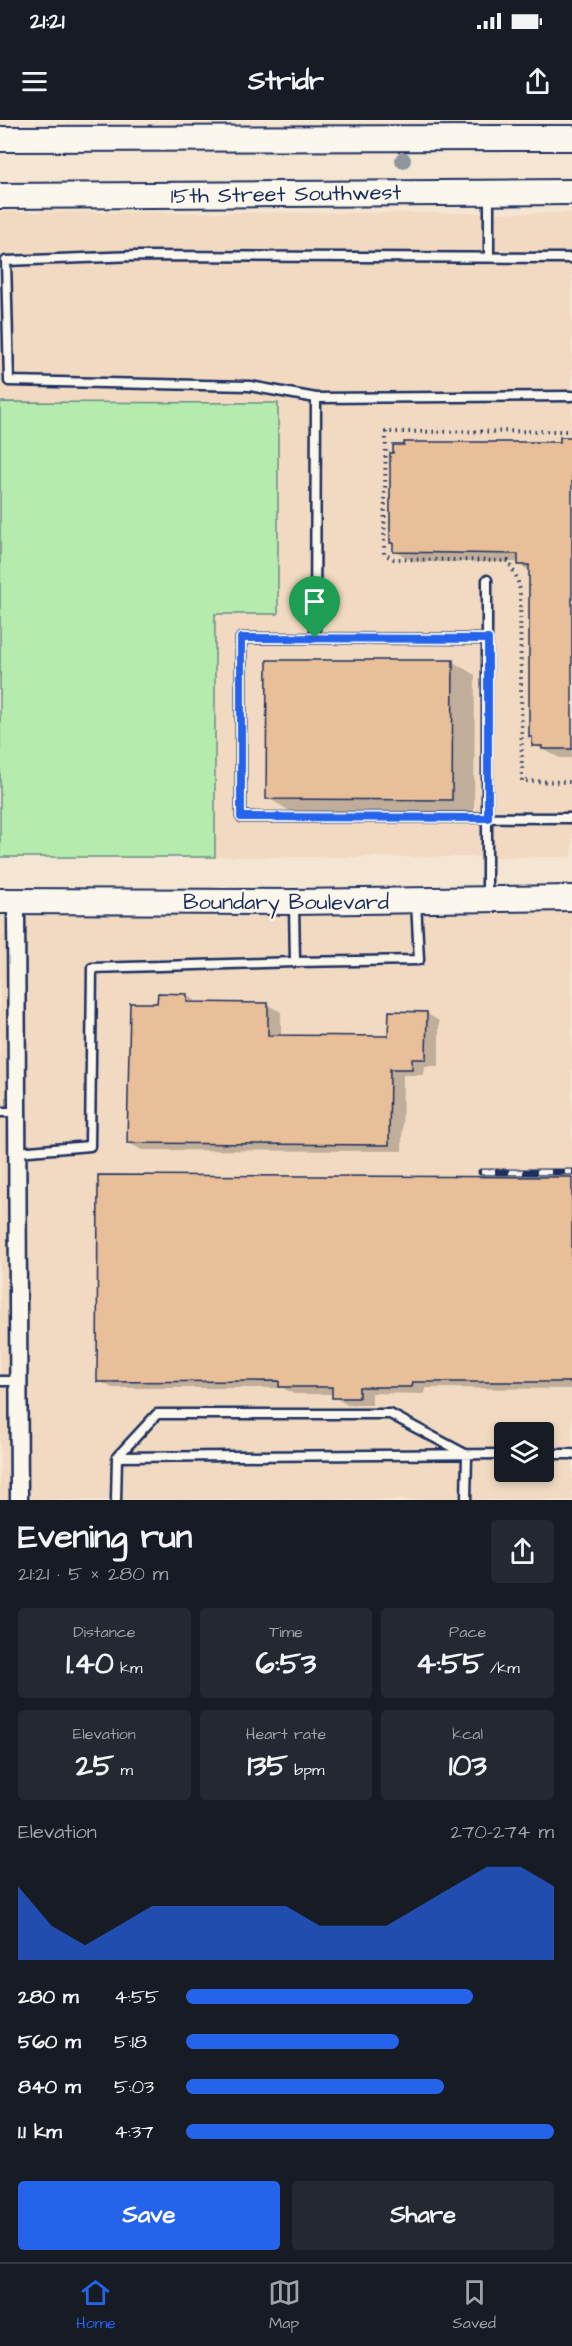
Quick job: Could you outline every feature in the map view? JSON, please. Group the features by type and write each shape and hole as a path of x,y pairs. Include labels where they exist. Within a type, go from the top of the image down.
{"main road":[{"path":"0,139 572,138"},
{"name":"15th Street Southwest","path":"0,196 572,192"},
{"name":"Boundary Boulevard","path":"8,901 294,902 572,898"}],"street":[{"path":"8,901 8,1112 17,1152 19,1500"}],"lane":[{"path":"489,192 489,257"},
{"path":"572,258 135,256 6,261 9,381 250,386 316,398 572,396"},
{"path":"315,638 316,398"},
{"path":"488,580 488,898"},
{"path":"488,639 241,638 241,817 572,818"},
{"path":"17,1152 90,1146 92,968 419,960 416,900"},
{"path":"294,902 295,962"},
{"path":"0,1381 18,1381"},
{"path":"116,1500 117,1456 157,1414 390,1414 467,1455"},
{"path":"117,1456 494,1454"},
{"path":"554,1454 572,1454"},
{"path":"466,1500 467,1455"}],"path":[{"path":"394,559 384,554 387,432 572,431"}],"shaded area":[{"path":"0,212 572,213 572,857 215,857 215,614 277,614 278,403 0,402"},
{"path":"572,901 572,1500 0,1500 0,903"}],"green space":[{"path":"0,402 278,403 278,614 215,614 215,857 0,857"}],"building":[{"path":"560,437 572,437 572,749 542,749 542,746 532,746 532,737 529,737 529,565 518,565 518,554 393,552 393,543 390,543 390,453 393,453 393,445 404,445 404,442 560,442"},
{"path":"267,660 453,660 452,800 266,799"},
{"path":"158,993 187,994 187,1002 268,1003 268,1035 388,1036 389,1011 427,1012 426,1059 412,1059 412,1069 390,1069 389,1145 127,1143 130,1003 157,1003"},
{"path":"98,1175 572,1177 572,1382 413,1382 412,1387 359,1387 359,1398 332,1398 332,1387 279,1387 279,1381 97,1382"}],"railway":[{"path":"481,1172 572,1172"}],"route":[{"path":"241,638 315,638 488,639 488,818 241,817 241,638"}]}
